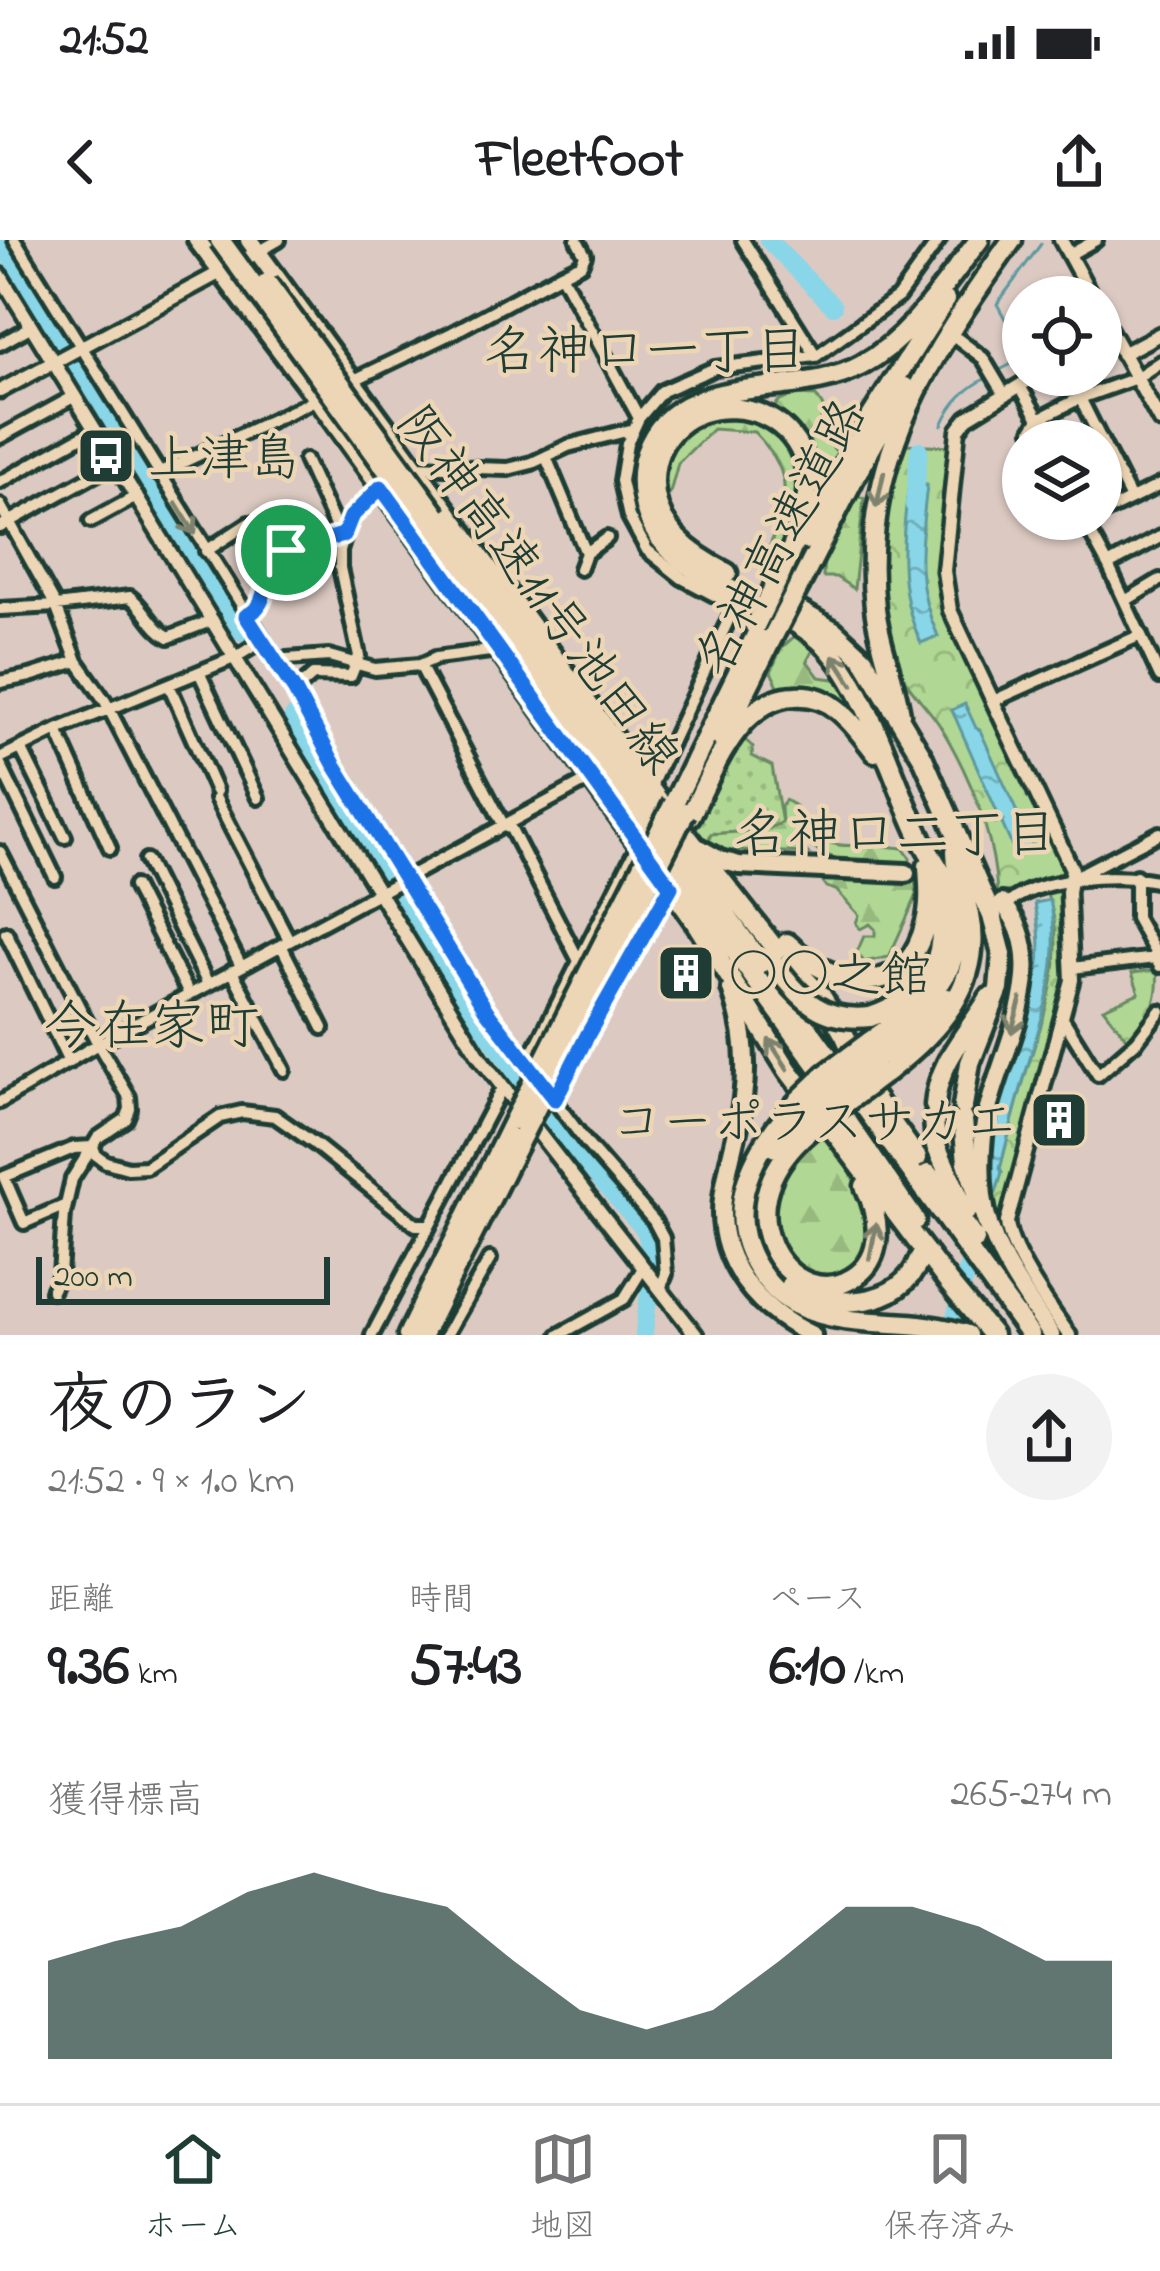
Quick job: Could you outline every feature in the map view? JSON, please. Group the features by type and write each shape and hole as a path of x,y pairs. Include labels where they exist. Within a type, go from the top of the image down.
{"highway":[{"name":"阪神高速11号池田線","path":"220,240 1032,1335"},
{"name":"阪神高速11号池田線","path":"236,240 726,939 960,1232 1014,1335"},
{"name":"名神高速道路","path":"407,1335 683,817 711,727 848,457 984,240"},
{"path":"920,1258 902,1285 887,1294 858,1301 812,1297 791,1286 766,1258 756,1232 756,1193 771,1155 788,1131 813,1115 878,1056 944,978 957,931 952,896 842,666 824,644 793,620 696,570 663,543 644,506 643,464 661,427 693,402 722,393 825,381 877,357 984,240"},
{"name":"名神高速道路","path":"789,578 905,388 958,307 1010,240"},
{"path":"901,719 873,593 873,536 882,477 923,376 1010,240"},
{"path":"789,578 807,496 805,466 795,441 777,422 744,408 719,408 687,420 665,444 656,465 656,501 666,524 703,560 810,616 845,639 863,658 941,796 992,916 1002,965 996,1000 966,1076 963,1113 964,1148 976,1170 989,1229"},
{"name":"名神高速道路","path":"422,1335 519,1127 598,988 683,817 763,630"},
{"path":"892,775 838,710 820,699 789,696 760,707 745,722 683,817 726,886 773,946 822,997 871,1094 922,1166 960,1232 988,1259 1032,1335"},
{"path":"682,858 806,1000 824,1013 870,1017 903,1001 922,983 936,963 943,939 921,838"},
{"path":"689,912 813,1115 870,1196 878,1235 873,1255 848,1281 827,1286 806,1282 789,1271 775,1253 764,1219 766,1195 775,1170 813,1115 826,1074 928,1038 962,990 970,964 972,927 956,859 957,839"},
{"path":"726,886 810,964 840,979 871,981 897,969 918,945 928,909 928,866"},
{"path":"726,939 915,1220"},
{"path":"960,1232 936,1146 938,1082 944,1065 987,1002 1002,965"},
{"path":"813,1115 992,1335"},
{"path":"813,1115 769,1136 754,1161 741,1214 745,1241 755,1264 779,1294 872,1335"},
{"path":"802,1308 967,1335"}],"main road":[{"path":"197,240 689,912 729,984 743,1036 743,1096 722,1213 728,1249 755,1296 812,1335"},
{"path":"254,246 650,788 683,817 710,855 739,865 906,873"},
{"path":"976,1170 1026,974 1022,934 1004,904"},
{"path":"989,1229 1004,1262 1051,1335"}],"street":[{"path":"15,240 486,1010 588,1145 654,1221 663,1238 666,1274 659,1289"},
{"path":"0,391 221,272 254,246 280,240"},
{"path":"352,381 452,334 581,264 585,256 577,240"},
{"path":"742,240 815,356"},
{"path":"650,788 735,606 682,578 647,550 629,517 621,481 626,444 637,423 662,391 715,368 815,356 898,297 939,240"},
{"path":"1061,240 1080,276"},
{"path":"1069,255 1096,240"},
{"path":"561,274 637,423"},
{"path":"0,275 6,296 57,359 95,429 502,1088 696,1335"},
{"path":"898,297 914,308"},
{"path":"0,344 32,326"},
{"path":"1160,334 1122,354 1160,422"},
{"path":"958,339 983,358 1002,390"},
{"path":"1026,396 1039,419 1136,378 1160,362"},
{"path":"0,437 75,396"},
{"path":"1003,396 967,418 958,430 944,571 950,610 1072,869 1072,980 1007,1222 1007,1232 1023,1262 1069,1335"},
{"path":"1080,398 1131,499"},
{"path":"158,474 317,399"},
{"path":"413,466 508,469 637,423"},
{"path":"0,482 95,429"},
{"path":"545,457 586,553"},
{"path":"305,460 337,530 344,535"},
{"path":"4,525 116,463"},
{"path":"1122,504 1160,485"},
{"path":"295,691 313,675 351,676 356,665 359,656 340,568 344,535 351,517 381,487"},
{"path":"91,521 136,496"},
{"path":"0,505 4,525 56,606 77,661 110,709 284,1070"},
{"path":"206,550 249,523"},
{"path":"246,616 262,604 275,558 300,543 344,535"},
{"path":"1108,566 1160,537"},
{"path":"580,569 586,553 608,538"},
{"path":"1096,540 1155,654 1160,677"},
{"path":"1125,602 1160,580"},
{"path":"0,609 130,597 158,631 169,637 213,620"},
{"path":"993,701 1142,635"},
{"path":"55,878 0,761 57,730 236,657 262,641"},
{"path":"273,660 329,656 375,669 498,650"},
{"path":"0,682 77,661"},
{"path":"420,665 579,961"},
{"path":"199,673 258,798"},
{"path":"170,685 323,1028"},
{"path":"57,730 110,848"},
{"path":"21,748 64,837"},
{"path":"0,1102 208,983 592,778"},
{"path":"1069,881 1160,833"},
{"path":"230,839 284,943"},
{"path":"527,1064 639,843"},
{"path":"0,852 129,1096 126,1119 98,1138 72,1179 60,1274 52,1291"},
{"path":"146,860 208,983"},
{"path":"1072,968 1158,957 1136,919 1136,875"},
{"path":"1004,904 1018,895 1069,881 1136,875 1160,882"},
{"path":"134,886 189,994"},
{"path":"555,1099 671,887"},
{"path":"6,933 69,1062"},
{"path":"1063,1019 1098,1075 1138,1041 1160,1011"},
{"path":"372,1335 502,1088"},
{"path":"93,1147 106,1162 146,1167 220,1117 242,1112 275,1116 416,1225 428,1225"},
{"path":"66,1205 25,1223 4,1177 74,1148 93,1147"},
{"path":"446,1335 490,1259"},
{"path":"559,1335 624,1299 643,1268"}],"green space":[{"path":"794,395 816,396 823,407 822,432 837,452 822,481 815,475 804,436 774,408"},
{"path":"734,418 772,431 787,449 796,472 797,508 775,561 766,555 783,506 783,477 754,432 713,429 678,463 670,493 664,492 666,462 681,439 704,425"},
{"path":"902,444 950,446 937,569 945,612 1068,870 1034,886 997,893 986,829 971,787 942,729 903,678 893,652 884,611 882,545 885,506"},
{"path":"856,496 864,498 854,589 836,577 823,577 824,554"},
{"path":"797,634 815,646 807,661 819,677 842,680 853,699 850,704 816,689 778,686 771,672 781,648"},
{"path":"743,738 753,747 752,756 772,766 782,823 764,830 711,834 708,842 695,831"},
{"path":"785,800 795,806 797,841 808,853 729,853 708,842 711,834 764,830 782,823"},
{"path":"802,816 830,843 903,848 910,868 860,864 825,854 813,848"},
{"path":"820,878 915,881 917,895 889,957 864,962 857,952 864,936 875,936 875,929 870,924 860,929 859,915"},
{"path":"1058,888 1064,892 1069,979 1001,1226 993,1192 1050,990 1056,940 1046,892"},
{"path":"1157,970 1152,1009 1130,1042 1103,1008 1139,993 1132,973"},
{"path":"821,1130 853,1178 869,1218 870,1238 865,1255 853,1269 828,1279 798,1268 777,1240 772,1223 776,1189 795,1157"}],"water":[{"path":"909,483 927,485 922,580 938,636 921,643 908,604 903,565"},
{"path":"965,704 1033,848 1026,853 1016,855 952,710"},
{"path":"1050,900 1054,948 1048,994 996,1193 991,1163 999,1107 1033,998 1039,961 1035,903"}],"waterway":[{"path":"0,240 242,632"},
{"path":"768,240 833,306"},
{"path":"1018,276 1041,244"},
{"path":"1002,297 997,304 1002,313"},
{"path":"998,371 1002,369"},
{"path":"942,425 961,396 990,376"},
{"path":"914,505 919,450"},
{"path":"293,717 485,1029 559,1132 644,1229 651,1268 644,1335"},
{"path":"951,1335 973,1245"}],"tunnel":[{"path":"428,1225 490,1259"}],"place":[{"name":"上津島","path":"106,456"},
{"name":"○○之館","path":"686,973"},
{"name":"コーポラスサカエ","path":"1059,1120"}],"district":[{"name":"名神口一丁目","path":"646,349"},
{"name":"名神口二丁目","path":"896,832"},
{"name":"今在家町","path":"151,1024"}],"route":[{"path":"381,487 671,887 555,1099 486,1010 246,616 262,604 267,576 275,558 286,550 344,535 351,517 381,487"}]}
